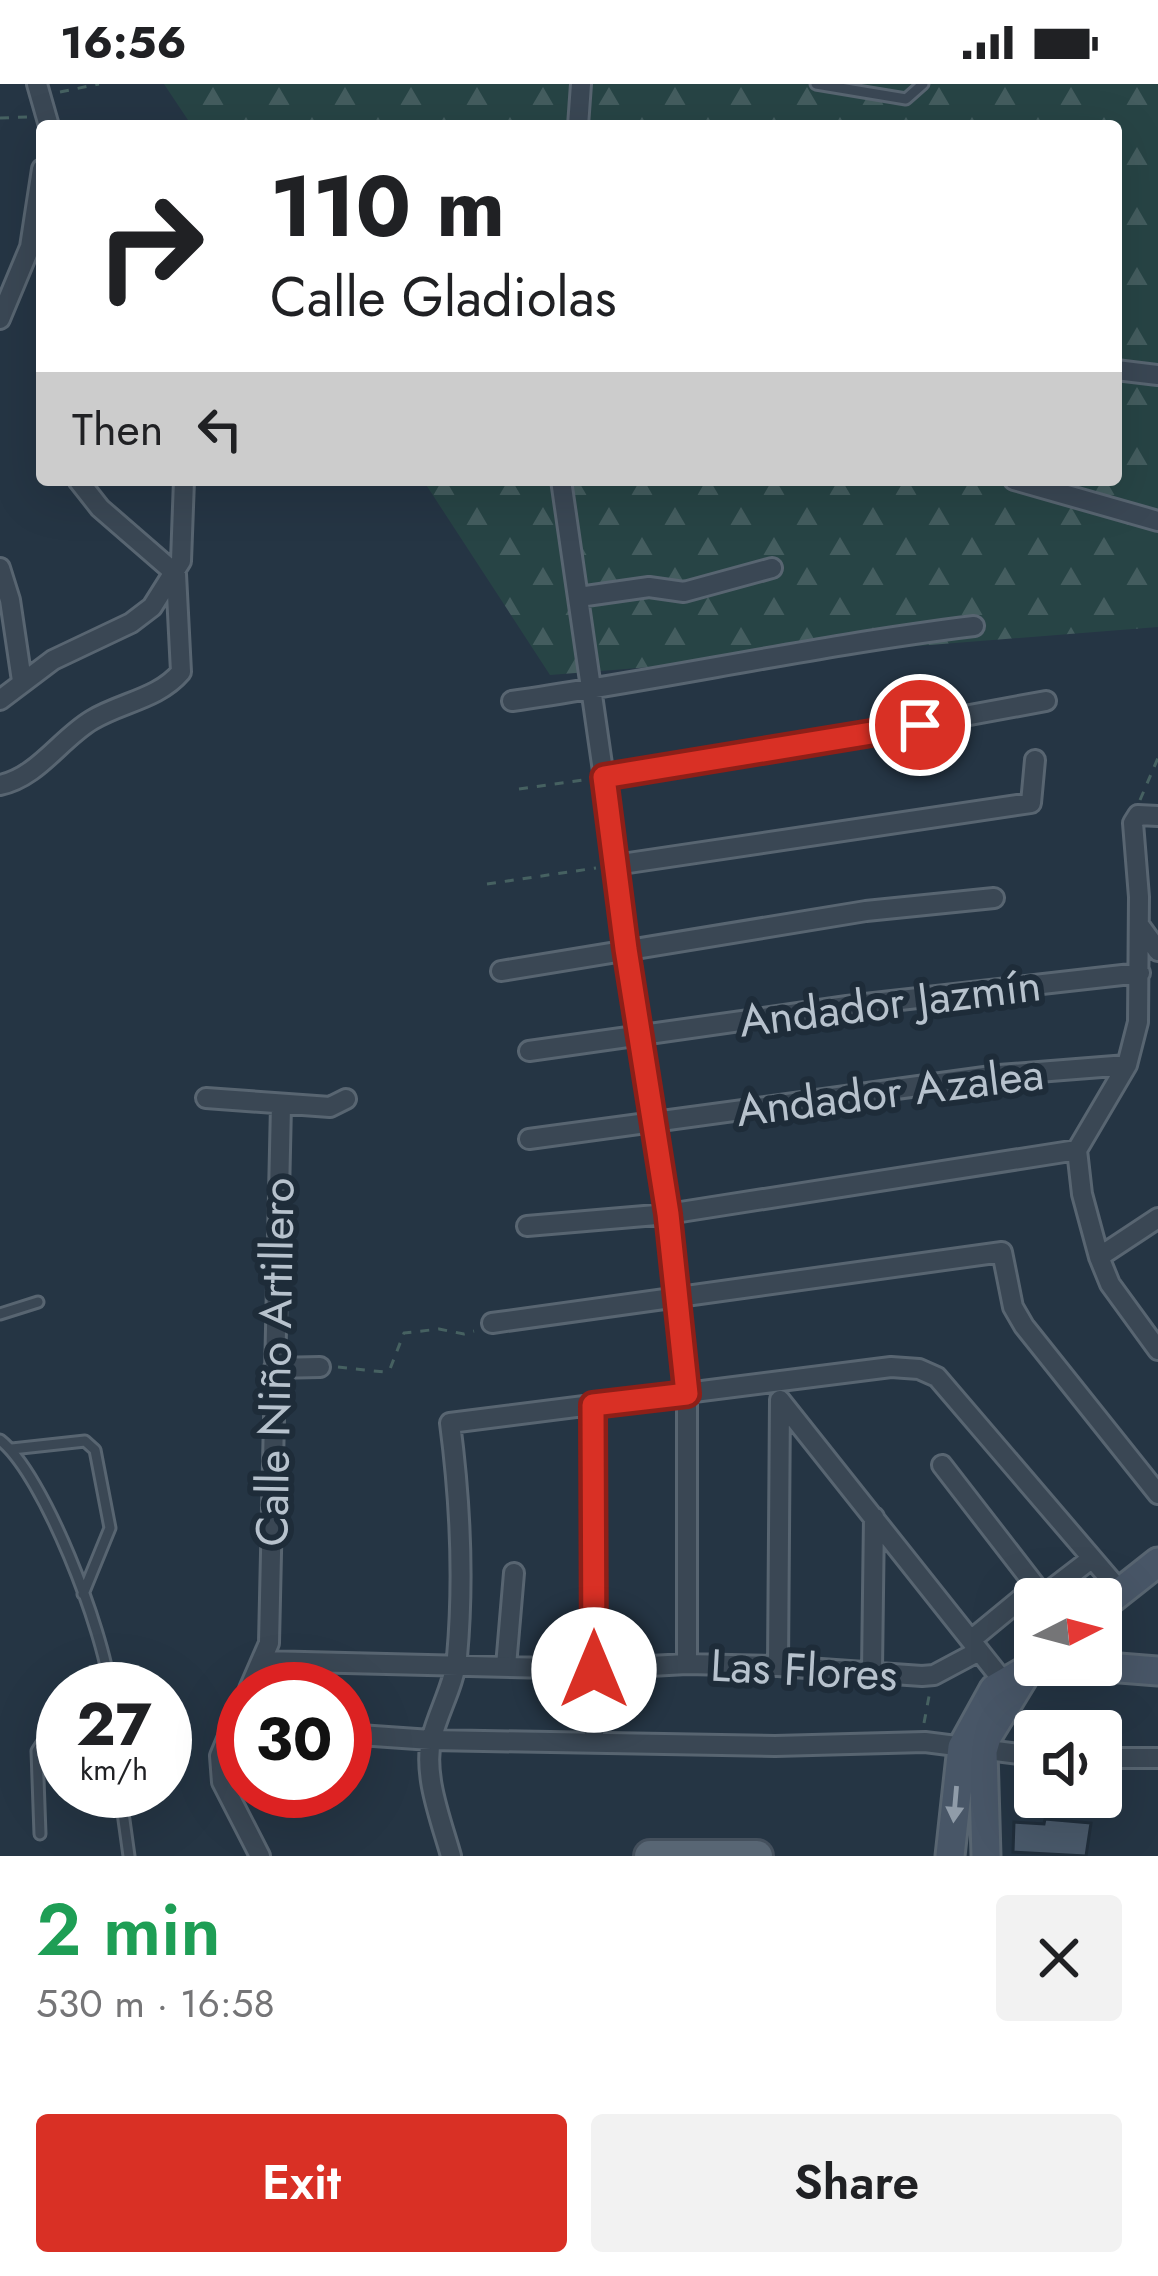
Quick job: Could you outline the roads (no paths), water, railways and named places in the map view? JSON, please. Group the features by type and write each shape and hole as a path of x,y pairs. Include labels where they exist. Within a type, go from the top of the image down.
{"main road":[{"path":"650,1856 757,1856"}],"street":[{"path":"579,120 582,84"},
{"path":"39,90 48,120"},
{"path":"0,319 30,247 36,208"},
{"path":"18,279 36,280"},
{"path":"1122,371 1158,375"},
{"path":"0,785 49,758 92,720 166,689 181,672 176,574 100,508 83,486"},
{"path":"0,700 53,660 131,623 152,607 181,561 184,486"},
{"path":"562,486 679,1298 687,1394 686,1664"},
{"path":"1035,486 1158,521"},
{"path":"0,568 10,600 22,681"},
{"path":"579,597 649,587 684,592 772,568"},
{"path":"512,701 974,626"},
{"path":"604,777 1046,701"},
{"path":"615,865 1031,803 1035,760"},
{"path":"1148,815 1133,823 1138,1022 1127,1065 1077,1150 1082,1194 1099,1257 1110,1284 1153,1344"},
{"path":"501,971 885,908 994,898"},
{"path":"1139,926 1158,951"},
{"name":"Andador Jazmín","path":"529,1051 1140,973"},
{"path":"1138,1022 1158,1029"},
{"name":"Andador Azalea","path":"529,1139 978,1078 1127,1065"},
{"path":"206,1098 330,1107 346,1099"},
{"name":"Calle Niño Artillero","path":"263,1661 269,1643 281,1105"},
{"path":"527,1226 668,1214 1077,1150"},
{"path":"1099,1257 1158,1218"},
{"path":"492,1323 1001,1252 1006,1284 1024,1326 1158,1494"},
{"path":"274,1368 320,1367"},
{"path":"451,1856 429,1759 456,1664 458,1481 450,1423 687,1394 780,1391 891,1367 919,1369 937,1377 1091,1559 1100,1578"},
{"path":"780,1391 1009,1688"},
{"path":"778,1666 780,1391"},
{"path":"593,1405 595,1741"},
{"path":"942,1465 1028,1578"},
{"path":"872,1670 874,1517"},
{"name":"Las Flores","path":"1060,1578 1091,1559"},
{"path":"1122,1591 1158,1562"},
{"path":"506,1666 514,1573"},
{"name":"Las Flores","path":"263,1661 594,1670 686,1664 934,1675 1014,1612"},
{"path":"1122,1668 1158,1671"},
{"path":"950,1856 973,1749 994,1689 1014,1683"},
{"name":"Las Flores","path":"372,1736 776,1745 926,1742 1014,1754"},
{"path":"973,1749 986,1856"},
{"path":"1122,1758 1158,1758"},
{"path":"240,1818 260,1856"}],"lane":[{"path":"816,84 906,99 923,84"},
{"path":"0,1314 38,1302"},
{"path":"0,1440 32,1474 99,1631 105,1662"},
{"path":"12,1449 85,1442 95,1450 110,1528 83,1594"},
{"path":"40,1818 40,1834"},
{"path":"124,1818 129,1856"}]}
